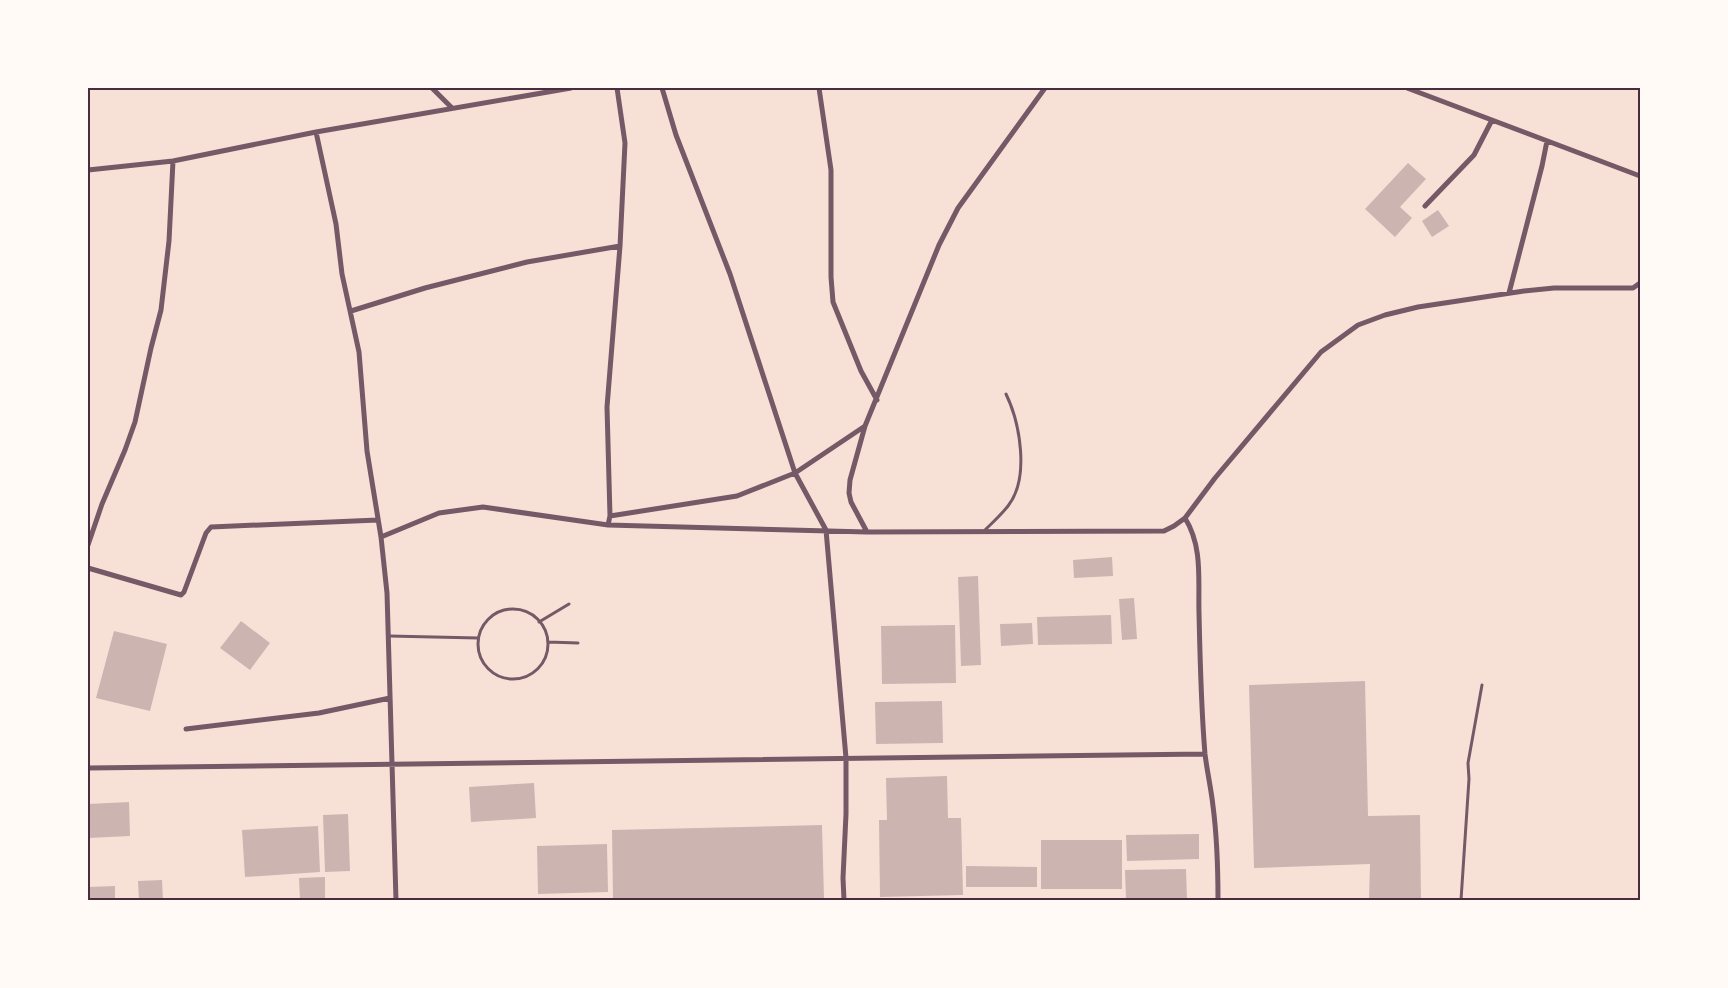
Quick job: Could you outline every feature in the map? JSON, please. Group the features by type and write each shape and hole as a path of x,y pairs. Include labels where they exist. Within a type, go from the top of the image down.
{"street":[{"path":"432,88 451,107"},
{"path":"88,170 173,161 451,107 571,88"},
{"path":"608,525 610,516 607,406 620,246 625,143 617,88"},
{"path":"662,88 676,135 730,274 796,473 826,530 846,758 846,814 842,878 844,900"},
{"path":"819,88 831,170 831,278 833,302 861,371 877,400"},
{"path":"867,532 851,502 849,493 850,480 866,426 939,246 958,208 1045,88"},
{"path":"1407,88 1640,176"},
{"path":"1425,206 1474,155 1492,120"},
{"path":"316,132 336,224 342,274 359,352 367,451 381,537 387,593 396,900"},
{"path":"1509,293 1547,141"},
{"path":"88,545 102,504 135,422 161,310 169,242 173,161"},
{"path":"351,311 425,288 527,262 620,246"},
{"path":"1634,288 1640,283"},
{"path":"381,537 439,513 483,507 608,525 867,532 1164,531 1185,518 1215,478 1321,352 1358,325 1385,315 1418,307 1509,293 1554,288 1634,288 1640,290"},
{"path":"610,516 737,496 796,473 866,426"},
{"path":"1185,518 1190,526 1200,566 1199,613 1205,754 1213,806 1218,864 1218,900"},
{"path":"88,568 181,595 184,592 206,533 211,526 378,520"},
{"path":"186,729 319,713 390,698"},
{"path":"88,768 1205,754"}],"lane":[{"path":"981,533 1009,505 1020,475 1021,459 1013,408 1006,394"},
{"path":"539,622 569,604"},
{"path":"506,610 523,611 531,614 539,622 548,642 545,658 535,672 527,676 511,679 495,674 483,663 478,647 478,638 485,623 498,613 506,610"},
{"path":"388,636 478,638"},
{"path":"548,642 578,643"},
{"path":"1460,900 1469,779 1468,763 1482,685"}],"building":[{"path":"1408,163 1426,179 1400,207 1412,218 1395,237 1365,209"},
{"path":"1438,210 1449,226 1432,237 1422,221"},
{"path":"1112,557 1113,576 1074,578 1073,560"},
{"path":"978,576 981,665 961,666 958,577"},
{"path":"1134,598 1137,639 1122,640 1119,599"},
{"path":"1111,615 1112,644 1038,645 1037,617"},
{"path":"241,621 270,643 250,670 220,648"},
{"path":"1032,623 1033,644 1001,646 1000,624"},
{"path":"955,625 956,683 882,684 881,626"},
{"path":"114,631 167,644 150,711 96,698"},
{"path":"1365,681 1368,816 1420,815 1421,900 1369,900 1370,864 1254,868 1249,685"},
{"path":"942,701 943,743 876,744 875,702"},
{"path":"947,776 948,818 961,818 963,895 880,897 879,820 887,820 886,778"},
{"path":"534,783 536,818 471,822 469,787"},
{"path":"129,802 130,836 88,838 88,804"},
{"path":"348,814 350,871 325,872 323,815"},
{"path":"822,825 824,898 613,900 612,830"},
{"path":"318,826 320,872 245,877 242,830"},
{"path":"1199,834 1199,859 1127,861 1126,835"},
{"path":"1041,840 1122,840 1122,889 1041,889"},
{"path":"607,844 608,892 538,894 537,846"},
{"path":"966,866 1037,867 1037,887 966,887"},
{"path":"1186,869 1187,900 1126,900 1125,870"},
{"path":"325,877 325,900 300,900 299,878"},
{"path":"162,880 163,900 139,900 138,881"},
{"path":"115,886 115,900 88,900 88,887"}]}
